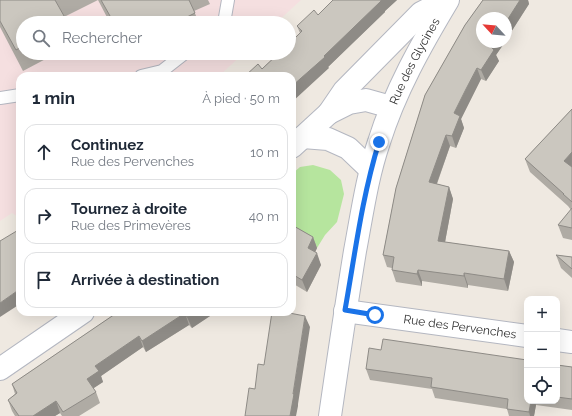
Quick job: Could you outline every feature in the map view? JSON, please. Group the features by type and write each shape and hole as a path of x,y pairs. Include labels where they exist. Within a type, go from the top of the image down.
{"street":[{"name":"Rue des Glycines","path":"329,113 349,103 366,100 391,107 426,37 447,0"},
{"name":"Rue des Glycines","path":"297,142 329,113 344,91 421,13 447,0"},
{"path":"330,416 345,310 370,169 391,107"},
{"name":"Rue des Glycines","path":"297,142 328,139 348,148 370,169"},
{"name":"Rue des Pervenches","path":"345,310 524,336"},
{"path":"0,370 77,316"},
{"path":"560,340 572,342"}],"lane":[{"path":"225,16 228,0"},
{"path":"158,72 162,71 176,60"},
{"path":"0,98 16,96"}],"shaded area":[{"path":"0,0 301,0 284,16 16,16 16,60 236,60 223,72 16,72 16,216 12,213 0,221"}],"green space":[{"path":"313,165 330,170 341,180 344,194 337,222 325,235 317,248 296,237 296,170 300,167"}],"building":[{"path":"0,0 55,0 64,16 16,16 16,50 0,21"},
{"path":"101,0 189,0 195,13 189,16 110,16"},
{"path":"333,0 381,0 324,56 325,57 296,82 296,72 249,72 258,64 262,69 272,60 296,60 296,37 302,31 297,26 314,10 318,15"},
{"path":"483,0 520,0 512,13 476,12 476,48 492,48 494,50 481,70 477,68 454,113 460,116 452,136 446,135 429,182 449,187 438,241 509,251 504,279 464,273 464,276 418,270 417,274 392,270 394,257 383,255 396,188 425,95 465,25"},
{"path":"572,109 572,152 564,161 572,167 572,202 525,159"},
{"path":"572,208 572,228 558,225"},
{"path":"296,227 313,237 308,248 317,253 302,280 296,276"},
{"path":"16,231 16,292 0,303 0,241"},
{"path":"556,255 572,257 572,269"},
{"path":"296,314 305,316 290,416 245,416 249,388 255,389 258,364 264,365 271,316 296,316"},
{"path":"112,316 180,316 142,341 139,336 95,366 99,371 87,379 96,392 63,412 56,401 33,416 19,416 8,400 17,393 12,384"},
{"path":"383,339 524,360 524,404 530,404 529,412 507,409 508,399 431,387 432,378 366,369 369,348 381,350"},
{"path":"560,365 572,367 572,399 560,397"}],"route":[{"path":"375,315 345,310 370,169 379,142"}]}
